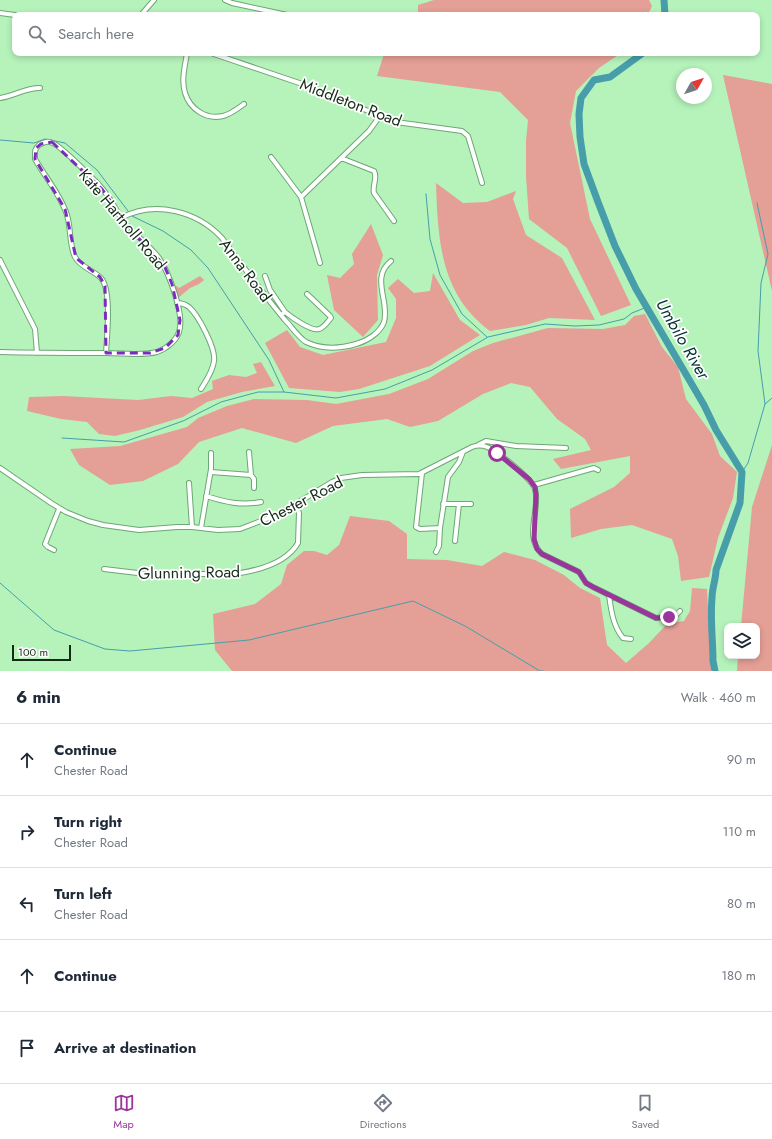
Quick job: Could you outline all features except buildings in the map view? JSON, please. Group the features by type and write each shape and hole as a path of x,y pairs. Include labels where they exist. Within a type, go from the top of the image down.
{"street":[{"path":"144,12 154,0"},
{"path":"225,0 232,3 273,12"},
{"path":"0,13 12,15"},
{"path":"187,56 184,75 185,92 194,109 202,114 214,117 232,113 244,104"},
{"name":"Middleton Road","path":"220,56 314,88 398,122 459,130 464,132 469,139 482,183"},
{"path":"0,98 26,89 40,88"},
{"path":"301,197 369,131 380,116"},
{"name":"Kate Hartnoll Road","path":"0,352 37,353 106,353 150,353 158,351 169,345 176,338 180,330 177,303 170,278 164,265 151,249 129,228 109,198 93,178 52,142 41,144 36,148 35,152 38,163 65,209 69,221 74,256 79,263 100,278 105,286 107,298 106,353"},
{"path":"271,157 301,197 320,264"},
{"path":"341,158 374,171 376,176 373,188 374,193 394,221"},
{"name":"Anna Road","path":"121,218 142,210 164,209 184,214 214,230 302,339 319,347 338,348 360,342 381,328 384,321 385,310 381,281 383,271 391,262"},
{"path":"0,260 35,329 37,353"},
{"path":"265,276 283,314 311,329 317,330 321,328 330,316 307,294"},
{"path":"177,303 185,304 192,311 206,334 212,349 214,362 201,389"},
{"name":"Chester Road","path":"0,468 59,509 88,521 139,530 192,527 225,530 240,529 267,520 341,478 362,475 413,475 422,473 486,441 516,446 566,448"},
{"path":"477,446 485,446 494,451 529,479 534,485 536,495 534,545 542,554 579,572 586,583 658,619 675,616 680,611"},
{"path":"249,452 251,475 254,479 254,488"},
{"path":"436,552 439,546 443,504 448,477 459,462 463,452"},
{"path":"201,528 210,472 211,453"},
{"path":"534,485 594,468 598,470"},
{"path":"210,472 251,475"},
{"path":"422,473 416,527 420,529 440,528"},
{"path":"189,483 192,527"},
{"path":"206,496 224,502 241,504 260,502"},
{"name":"Glunning Road","path":"104,569 146,574 234,574 244,573 272,564 290,553 298,543 299,513 296,504"},
{"path":"443,504 471,504"},
{"path":"455,541 459,504"},
{"path":"54,550 45,544 59,509"},
{"path":"609,595 614,621 618,631 623,638 631,639"}],"highlighted area":[{"path":"52,142 61,149 102,189 129,228 164,265 172,284 180,320 178,335 165,348 150,353 106,353 105,286 100,277 76,258 65,209 35,159 36,148 41,144"}],"shaded area":[{"path":"434,0 649,0 652,6 649,12 418,12 418,5"},
{"path":"383,56 617,56 599,68 576,91 570,123 590,219 631,305 601,316 567,248 529,219 526,176 526,141 528,120 500,92 377,76"},
{"path":"723,75 772,84 772,291"},
{"path":"436,183 463,203 487,202 516,191 513,199 526,235 562,258 595,320 549,318 526,325 490,331 473,316 451,283 445,264 438,225"},
{"path":"371,224 383,255 377,275 378,320 363,337 334,310 327,275 340,278 354,264 352,254"},
{"path":"433,273 460,320 480,335 430,366 359,389 340,392 289,388 265,343 287,330 300,347 323,355 386,342 396,318 396,299 388,288 398,279 414,293 430,291"},
{"path":"200,276 204,280 190,288 178,298 175,285 179,288"},
{"path":"645,314 662,347 678,367 686,399 712,434 720,456 737,472 733,498 718,538 709,577 681,581 678,556 672,539 632,525 601,529 571,538 570,509 614,487 630,473 630,456 561,469 553,459 591,450 585,439 557,419 530,387 511,383 483,394 438,421 410,427 387,419 333,426 296,443 242,428 199,442 178,464 143,481 110,485 79,465 70,449 120,446 187,427 198,418 227,406 254,399 307,400 336,404 389,394 428,379 473,351 493,343 548,328 603,329 625,325 634,316"},
{"path":"261,362 275,386 242,392 207,402 183,417 115,436 99,434 87,422 61,419 27,411 29,397 63,396 138,400 171,396 192,398 213,389 212,381 229,375 246,377 257,373 253,364"},
{"path":"772,445 772,671 737,671 738,659 760,659 760,623 741,623 752,507"},
{"path":"350,516 389,521 407,534 407,559 447,560 482,566 504,552 535,560 564,575 580,588 600,598 607,645 626,663 649,643 667,624 684,621 690,611 692,588 707,589 711,671 232,671 215,650 213,614 255,604 281,584 287,565 304,551 314,551 327,555 339,545"}],"waterway":[{"name":"Umbilo River","path":"664,0 665,12"},
{"name":"Umbilo River","path":"639,56 610,77 594,80 581,98 579,114 580,137 584,164 615,246 636,289 704,405 716,430 742,472 740,503 716,570 713,591 711,622 715,671"},
{"path":"0,140 34,143 45,139 65,143 97,170 128,211"},
{"path":"426,194 430,239 440,275 462,314 487,337"},
{"path":"757,203 768,254 761,283 758,351 765,404"},
{"path":"132,216 163,231 191,250 208,268 269,360 284,392"},
{"path":"62,438 124,442 183,421 221,402 258,392 284,392 336,398 385,389 432,370 488,337 545,324 575,326 599,325 624,319 632,313 647,307"},
{"path":"742,472 748,463 765,404 772,398"},
{"path":"0,583 54,630 105,649 130,651 249,640 413,601 465,626 540,671 544,671"}],"route":[{"path":"497,453 529,479 535,487 534,545 542,554 579,572 586,583 614,598 630,604 656,618 661,619 669,617"}]}
